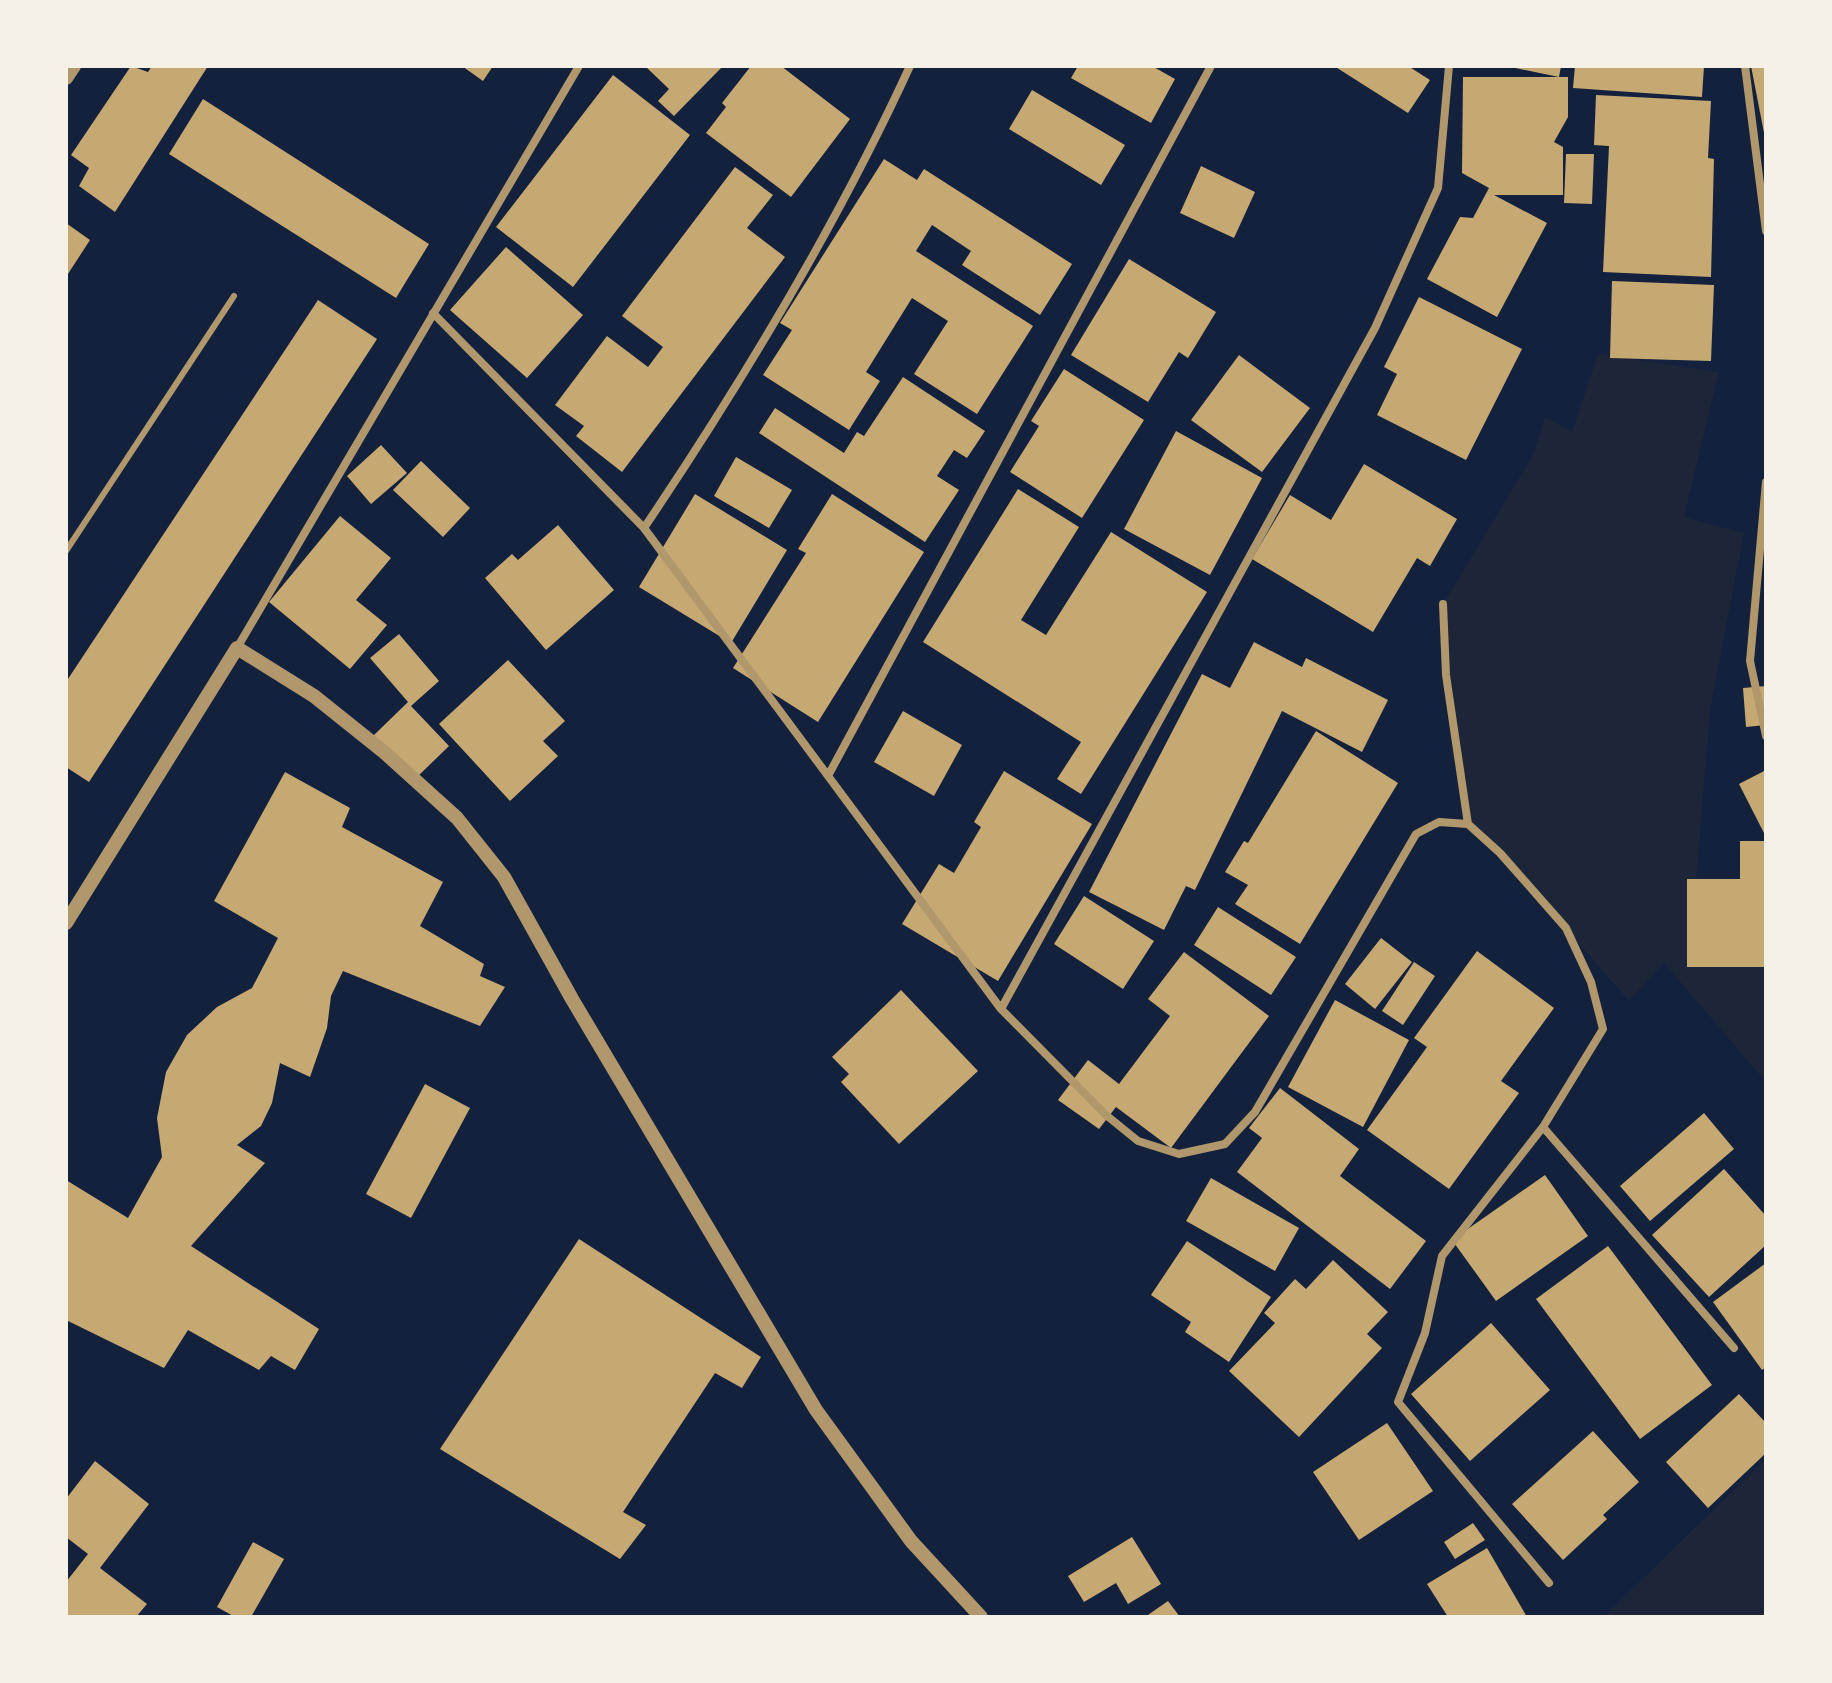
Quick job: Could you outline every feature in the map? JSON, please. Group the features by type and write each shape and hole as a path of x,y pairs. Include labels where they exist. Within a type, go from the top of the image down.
{"street":[{"path":"66,78 74,66"},
{"path":"66,923 237,648 579,66"},
{"path":"644,528 730,400 878,136 910,66"},
{"path":"829,774 1211,66"},
{"path":"1001,1009 1375,328 1438,188 1449,66"},
{"path":"1745,66 1766,231"},
{"path":"433,313 644,528 1001,1009 1106,1115 1138,1141 1179,1154 1225,1144 1255,1112 1416,834 1439,822 1468,824 1500,853 1566,928 1591,982 1603,1029 1543,1127 1442,1256 1425,1333 1398,1402 1549,1583"},
{"path":"1766,482 1750,661 1766,736"},
{"path":"1443,604 1446,675 1468,824"},
{"path":"237,648 314,696 384,752 457,818 504,877 572,999 816,1410 911,1541 981,1617"},
{"path":"1543,1127 1734,1348"}],"lane":[{"path":"66,551 234,296"}],"shaded area":[{"path":"1598,354 1719,372 1684,517 1744,533 1710,710 1690,956 1766,959 1766,1082 1664,963 1629,1001 1500,853 1468,824 1446,675 1443,604 1533,455 1545,417 1572,432"},
{"path":"1766,1459 1766,1617 1603,1617"}],"building":[{"path":"131,66 148,72 152,66 208,66 115,212 79,186 89,168 71,155"},
{"path":"462,66 493,66 483,81"},
{"path":"645,66 723,66 674,116 658,101 669,89"},
{"path":"751,66 781,66 850,119 791,197 706,133 726,107 722,103"},
{"path":"1078,66 1152,66 1175,79 1151,123 1071,78"},
{"path":"1334,66 1408,66 1430,80 1408,113"},
{"path":"1506,66 1561,66 1559,77"},
{"path":"1575,66 1704,66 1702,97 1573,88"},
{"path":"1751,66 1766,66 1765,138"},
{"path":"613,75 690,135 573,287 496,227"},
{"path":"1463,77 1568,77 1568,117 1554,142 1563,147 1563,195 1494,195 1547,223 1497,317 1427,279 1460,217 1473,218 1489,188 1462,173"},
{"path":"1032,90 1125,145 1101,185 1009,129"},
{"path":"1596,95 1711,101 1708,158 1714,159 1711,277 1603,272 1609,146 1594,145"},
{"path":"203,99 429,244 396,298 169,154"},
{"path":"1566,154 1594,154 1592,204 1564,203"},
{"path":"884,159 917,180 924,169 1072,264 1040,315 962,265 971,251 932,225 916,251 1033,326 977,414 914,374 948,321 912,298 866,372 880,381 849,430 763,375 792,330 780,323"},
{"path":"1201,166 1255,192 1234,238 1180,213"},
{"path":"735,167 773,195 747,228 785,257 622,472 576,436 584,426 555,405 607,336 648,367 663,347 622,316"},
{"path":"66,223 90,240 66,277"},
{"path":"506,247 583,315 527,378 450,310"},
{"path":"1129,259 1216,312 1188,358 1179,352 1148,402 1071,355"},
{"path":"1612,281 1714,285 1711,361 1610,358"},
{"path":"1419,297 1522,349 1466,460 1377,415 1397,374 1384,367"},
{"path":"318,300 377,339 89,782 66,767 66,682"},
{"path":"1239,355 1310,408 1262,472 1191,420"},
{"path":"1064,369 1144,420 1082,518 1010,472 1039,426 1031,421"},
{"path":"903,377 985,431 967,458 954,450 937,476 959,490 925,542 759,433 775,408 844,453 857,432 864,436"},
{"path":"1176,431 1262,478 1210,575 1124,529"},
{"path":"381,445 407,473 371,504 347,476"},
{"path":"736,457 792,490 769,528 714,496"},
{"path":"421,461 470,508 443,537 393,490"},
{"path":"1364,464 1457,519 1430,566 1417,558 1373,632 1252,559 1290,495 1331,520"},
{"path":"1018,489 1079,527 1021,620 1046,635 1111,532 1207,592 1081,794 1057,779 1081,742 923,642"},
{"path":"695,494 787,550 731,643 639,587"},
{"path":"832,494 924,552 818,722 733,668 806,553 798,549"},
{"path":"340,516 391,558 356,600 387,625 350,669 269,602"},
{"path":"558,525 614,590 546,650 485,578 512,554 518,560"},
{"path":"399,634 439,681 411,706 449,746 415,779 373,736 408,702 370,658"},
{"path":"1254,642 1302,667 1306,658 1388,700 1362,752 1282,711 1195,890 1186,886 1164,930 1089,892 1202,674 1230,688"},
{"path":"508,660 565,721 543,741 558,756 510,801 439,724"},
{"path":"1766,686 1766,725 1746,727 1743,688"},
{"path":"903,711 962,745 934,796 874,762"},
{"path":"1316,731 1398,783 1300,944 1235,904 1248,885 1225,872 1244,841 1248,843"},
{"path":"1766,770 1766,837 1739,784"},
{"path":"1004,771 1092,824 998,981 902,924 939,864 954,873 981,827 974,822"},
{"path":"285,772 350,808 342,827 443,882 420,926 484,964 480,976 505,987 480,1026 343,971 331,996 327,1028 310,1077 280,1063 272,1103 261,1126 237,1145 265,1163 191,1246 319,1329 295,1370 271,1356 259,1370 188,1330 164,1368 66,1320 66,1180 128,1218 162,1157 157,1118 166,1072 187,1035 217,1007 252,988 278,938 214,901"},
{"path":"1740,841 1766,841 1766,967 1687,967 1687,879 1740,879"},
{"path":"1084,896 1154,941 1123,989 1054,944"},
{"path":"1218,907 1296,957 1271,995 1194,945"},
{"path":"1381,938 1412,962 1375,1009 1345,984"},
{"path":"1477,951 1554,1008 1501,1081 1519,1093 1449,1189 1367,1130 1427,1047 1414,1038"},
{"path":"1184,952 1269,1016 1171,1148 1116,1107 1099,1129 1058,1100 1088,1060 1119,1084 1170,1016 1148,999"},
{"path":"1414,962 1435,976 1403,1025 1382,1011"},
{"path":"901,990 978,1071 899,1144 841,1082 849,1074 832,1057"},
{"path":"1335,1000 1409,1040 1363,1127 1288,1087"},
{"path":"425,1084 470,1108 411,1218 366,1194"},
{"path":"1280,1088 1359,1149 1340,1176 1426,1241 1390,1289 1237,1172 1262,1138 1249,1128"},
{"path":"1704,1113 1734,1149 1650,1221 1620,1186"},
{"path":"1724,1169 1766,1216 1766,1245 1709,1297 1652,1235"},
{"path":"1545,1175 1588,1236 1496,1301 1452,1240"},
{"path":"1211,1178 1299,1228 1275,1271 1186,1221"},
{"path":"579,1239 761,1357 742,1388 715,1373 623,1512 646,1525 620,1559 440,1449"},
{"path":"1187,1241 1271,1297 1229,1362 1185,1332 1191,1322 1151,1295"},
{"path":"1608,1246 1712,1385 1640,1439 1536,1299"},
{"path":"1333,1260 1388,1312 1367,1334 1382,1348 1299,1437 1229,1371 1275,1323 1264,1313 1295,1279 1306,1289"},
{"path":"1766,1263 1766,1367 1762,1370 1713,1302"},
{"path":"1491,1323 1550,1390 1470,1461 1411,1394"},
{"path":"1739,1394 1766,1423 1766,1453 1708,1508 1666,1462"},
{"path":"1387,1423 1433,1491 1359,1540 1313,1472"},
{"path":"1593,1431 1639,1482 1603,1515 1607,1519 1563,1560 1512,1504"},
{"path":"95,1461 149,1504 100,1568 147,1604 136,1617 66,1617 66,1582 88,1554 66,1537 66,1499"},
{"path":"1473,1523 1485,1540 1455,1559 1444,1542"},
{"path":"1132,1537 1161,1584 1128,1604 1116,1583 1084,1602 1068,1576"},
{"path":"253,1542 284,1559 251,1617 235,1617 217,1607"},
{"path":"1487,1548 1527,1617 1448,1617 1427,1584"},
{"path":"1168,1601 1180,1617 1145,1617"}]}
